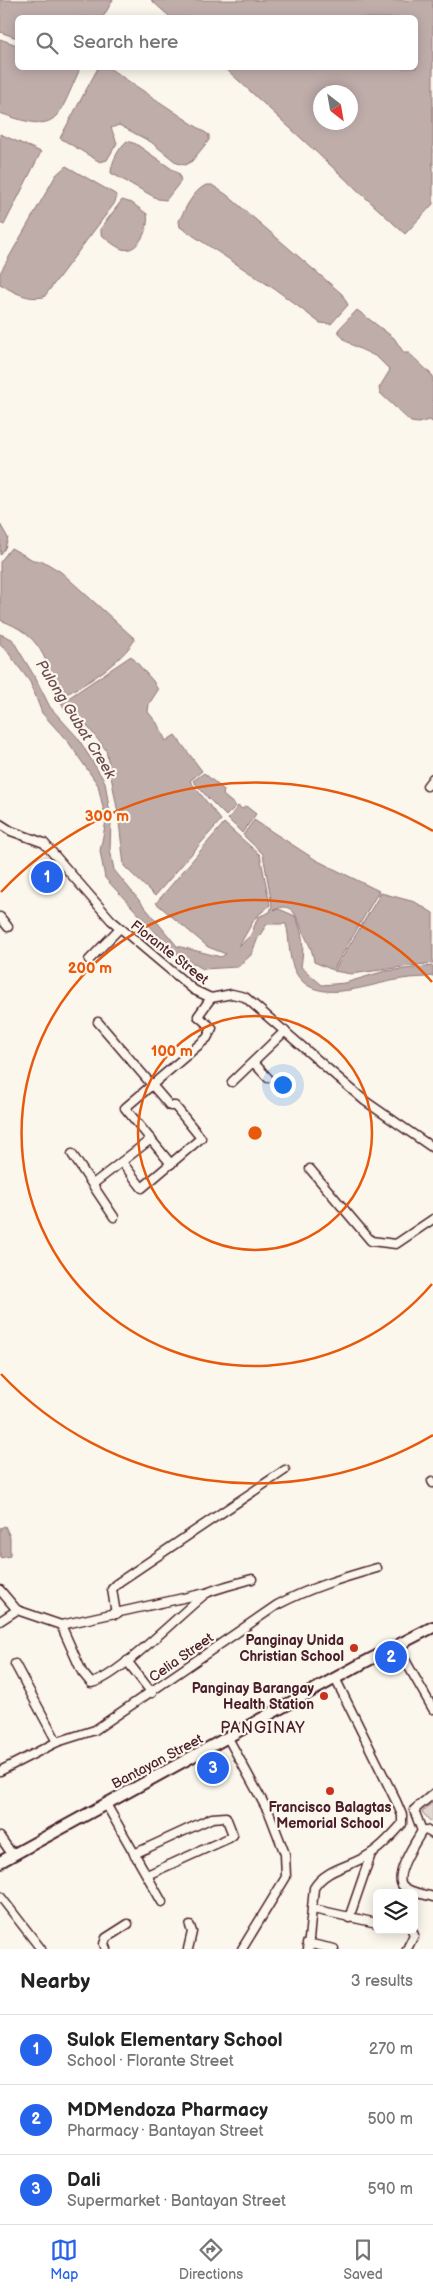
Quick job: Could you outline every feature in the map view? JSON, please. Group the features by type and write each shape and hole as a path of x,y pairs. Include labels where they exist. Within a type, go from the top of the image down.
{"main road":[{"name":"Bantayan Street","path":"0,1862 335,1678 433,1627"}],"street":[{"path":"427,786 433,778"},
{"name":"Florante Street","path":"0,824 11,831 44,843 120,928 194,990 211,998 232,994 245,997 365,1101 433,1148"},
{"path":"0,917 8,927"},
{"path":"89,960 120,928"},
{"path":"171,1164 125,1108 208,1038 212,1028 198,1016 211,998"},
{"path":"98,1022 170,1106 175,1106 201,1138 142,1188 122,1162"},
{"path":"232,1082 285,1031"},
{"path":"254,1062 268,1078"},
{"path":"92,1184 151,1139"},
{"path":"72,1154 114,1217"},
{"path":"310,1169 371,1241 396,1244 433,1219"},
{"path":"116,1614 112,1589 119,1582 285,1470"},
{"name":"Celia Street","path":"0,1771 58,1742 95,1730 152,1693 277,1605 304,1591 328,1582 377,1568"},
{"path":"0,1590 17,1610 61,1625 206,1593 252,1579"},
{"path":"61,1625 82,1672 91,1683 99,1682 127,1661 206,1593"},
{"path":"0,1621 17,1610"},
{"path":"397,1646 433,1709"},
{"path":"127,1661 152,1693"},
{"path":"15,1664 58,1742"},
{"path":"334,1949 307,1946 314,1888 318,1881 326,1874 371,1854 402,1824 402,1815 335,1678"},
{"path":"228,1738 270,1815 286,1854 286,1876 242,1949"},
{"path":"422,1831 414,1810 433,1794"},
{"path":"106,1804 162,1902"},
{"path":"134,1854 212,1818 226,1817 232,1835 229,1838 147,1876"},
{"path":"422,1831 426,1830 433,1834"},
{"path":"422,1831 409,1853 399,1879 401,1884 407,1888 433,1897"},
{"path":"0,1837 12,1854"},
{"path":"349,1918 371,1854"},
{"path":"0,1896 41,1949"},
{"path":"313,1908 373,1922"},
{"path":"106,1949 104,1944 106,1938 128,1924"},
{"path":"188,1949 192,1932 190,1926"},
{"path":"407,1949 414,1934"}],"shaded area":[{"path":"433,1802 433,1824 422,1812"}],"water":[{"path":"0,0 113,0 104,15 15,15 15,37 0,32"},
{"path":"151,0 433,0 433,204 405,234 227,70 418,70 418,15 168,15"},
{"path":"0,39 15,44 15,70 79,70 65,102 53,119 44,122 34,122 0,113"},
{"path":"97,70 112,70 209,135 209,140 192,161 185,165 177,163 151,142 119,125 111,128 117,143 107,160 100,162 60,138"},
{"path":"0,134 41,152 4,225 0,223"},
{"path":"127,141 136,144 179,174 181,181 166,200 158,199 111,173 116,156"},
{"path":"66,166 115,194 117,197 114,204 44,297 32,298 21,295 0,284 0,273 56,175"},
{"path":"206,185 212,185 227,195 342,294 348,305 331,324 320,323 279,292 180,227 179,221 190,201 197,191"},
{"path":"122,200 132,203 147,214 147,225 142,238 134,247 128,249 117,247 101,234 101,228"},
{"path":"357,310 394,338 404,353 409,353 433,376 433,422 429,420 418,423 411,422 380,393 379,388 390,370 378,358 345,340 338,330"},
{"path":"0,524 8,538 5,548 0,555"},
{"path":"11,548 33,560 43,561 61,572 135,639 111,665 78,688 57,698 50,671 40,650 25,633 0,620 0,562"},
{"path":"0,634 12,639 50,707 78,738 105,782 111,820 110,849 114,870 177,946 221,957 226,954 208,947 156,903 224,823 260,855 270,905 255,918 239,946 251,935 258,917 270,912 272,905 263,854 243,835 254,820 316,860 379,891 333,970 314,962 313,954 299,921 293,912 286,907 274,910 279,909 295,916 302,941 301,967 322,985 345,983 385,971 433,966 433,976 389,981 343,991 328,991 314,988 302,981 294,969 286,924 267,924 258,938 251,955 238,967 203,969 173,951 105,878 100,851 106,821 98,785 69,743 42,713 30,682 4,647 0,645"},
{"name":"Pulong Gubat Creek","path":"131,656 153,681 158,690 149,704 148,712 157,723 166,741 175,735 202,771 190,781 221,820 155,896 124,866 118,813 106,750 88,727 68,714 61,703"},
{"path":"204,773 224,790 223,795 236,806 226,816 193,781"},
{"path":"238,806 242,809 246,806 256,814 242,833 228,819"},
{"path":"381,893 415,902 433,913 433,963 351,974 334,971"},
{"path":"5,1526 10,1537 10,1556 0,1558 0,1528"}],"place":[{"name":"Sulok Elementary School","path":"47,877"},
{"name":"Panginay Unida Christian School","path":"354,1648"},
{"name":"MDMendoza Pharmacy","path":"391,1657"},
{"name":"Panginay Barangay Health Station","path":"324,1696"},
{"name":"Dali","path":"213,1768"},
{"name":"Francisco Balagtas Memorial School","path":"330,1791"}],"district":[{"name":"PANGINAY","path":"263,1727"}]}
